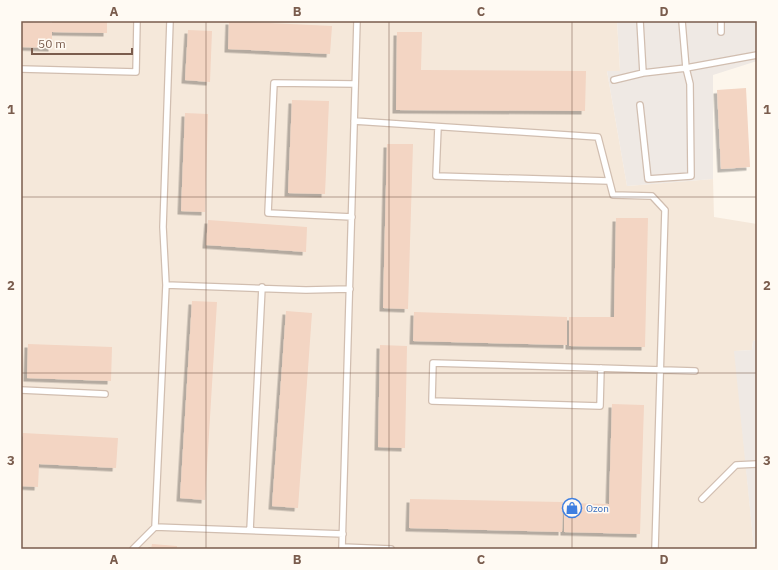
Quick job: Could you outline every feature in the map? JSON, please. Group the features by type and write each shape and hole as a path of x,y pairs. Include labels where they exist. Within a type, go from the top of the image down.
{"lane":[{"path":"21,69 136,72 137,21"},
{"path":"133,549 155,527 166,285 162,227 170,21"},
{"path":"357,21 342,548 391,549"},
{"path":"640,21 642,73"},
{"path":"640,104 648,179 691,176 690,84 686,68 682,21"},
{"path":"721,21 721,32"},
{"path":"614,80 642,73 686,68 757,55"},
{"path":"352,217 268,213 274,83 355,84"},
{"path":"354,121 598,137 613,195 652,196 665,210 655,549"},
{"path":"438,127 436,176 609,181"},
{"path":"166,285 262,287 306,290 350,289"},
{"path":"250,530 262,287"},
{"path":"601,368 600,406 432,401 433,363 601,368 695,371"},
{"path":"21,390 105,394"},
{"path":"702,499 736,465 757,464"},
{"path":"155,527 343,534"}],"shaded area":[{"path":"21,21 617,21 620,71 607,71 627,186 713,179 714,217 757,224 757,340 753,341 752,350 735,351 754,549 21,549"},
{"path":"617,21 757,21 757,61 713,75 713,179 627,186 607,71 620,71"},
{"path":"757,340 757,549 754,549 734,351 752,350 753,341"}],"building":[{"path":"52,21 107,21 107,33 52,32 52,48 21,47 21,22 52,23"},
{"path":"229,21 332,26 330,54 228,49"},
{"path":"188,30 212,31 210,82 185,80"},
{"path":"397,32 422,32 421,70 586,71 585,111 396,110"},
{"path":"746,88 750,167 721,169 717,90"},
{"path":"292,100 329,101 325,194 288,193"},
{"path":"185,113 208,114 205,212 181,211"},
{"path":"387,144 413,144 408,309 383,308"},
{"path":"616,218 648,218 645,347 569,346 569,317 614,317"},
{"path":"208,220 307,227 306,252 206,245"},
{"path":"192,301 217,302 205,500 180,498"},
{"path":"286,311 312,313 298,508 272,506"},
{"path":"414,312 567,317 567,345 413,341"},
{"path":"28,344 112,347 111,381 27,378"},
{"path":"380,345 407,346 405,448 378,447"},
{"path":"612,404 644,405 640,534 564,532 564,503 609,504"},
{"path":"23,433 118,438 116,468 39,464 38,487 21,486"},
{"path":"410,499 563,502 562,532 409,528"},
{"path":"152,544 177,546 177,549 151,549"}],"place":[{"name":"Ozon","path":"572,508"}]}
